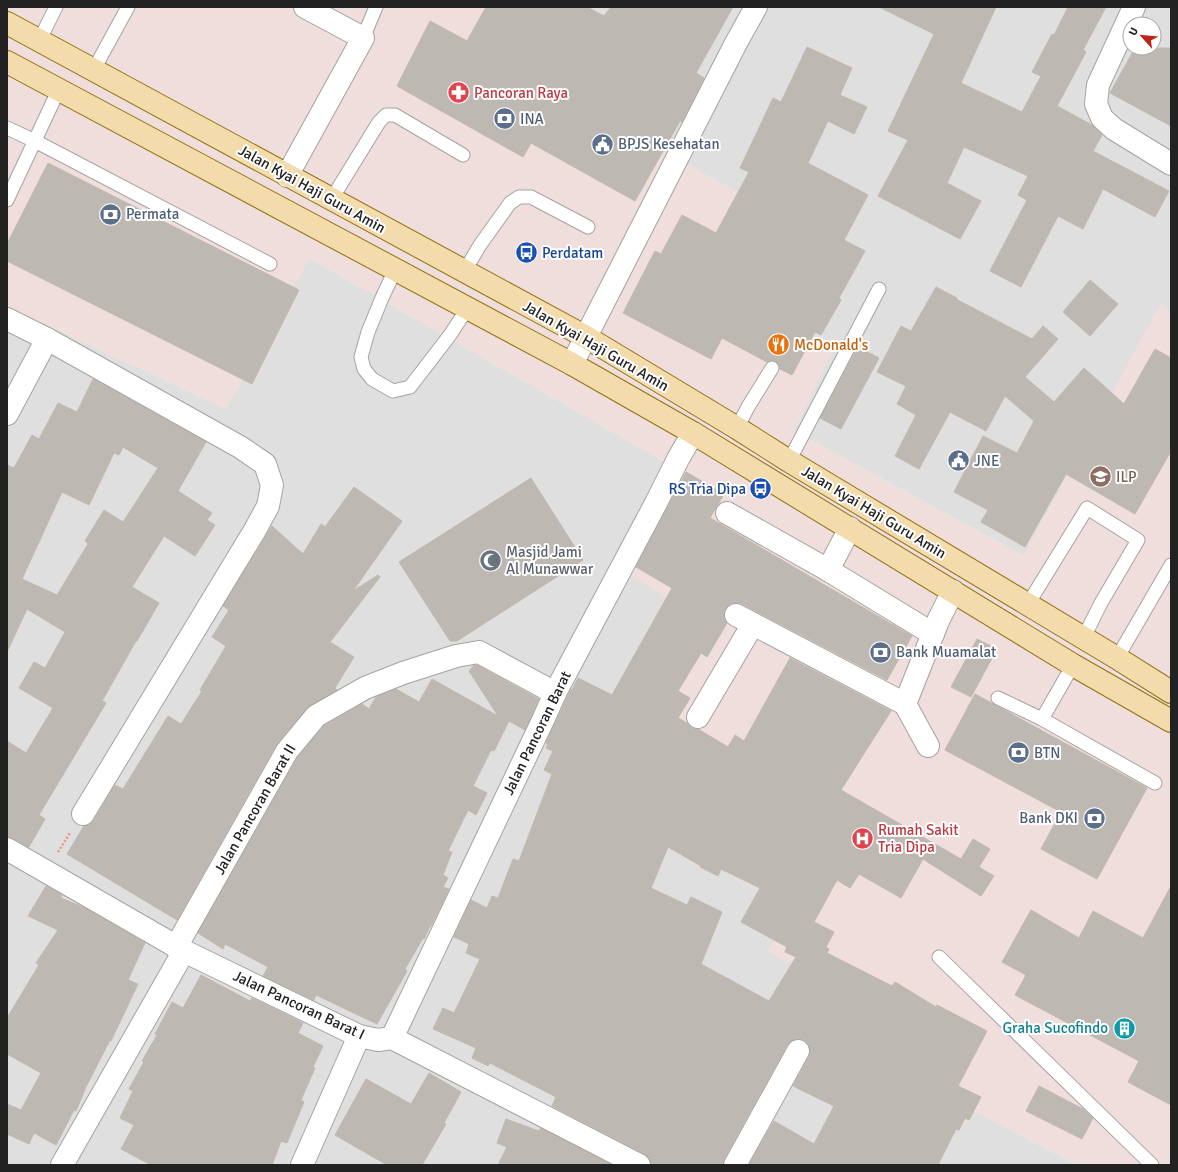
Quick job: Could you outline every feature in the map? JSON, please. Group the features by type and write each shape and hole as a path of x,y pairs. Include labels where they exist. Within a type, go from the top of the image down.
{"main road":[{"name":"Jalan Kyai Haji Guru Amin","path":"7,23 586,337 1171,692"},
{"name":"Jalan Kyai Haji Guru Amin","path":"7,62 55,98 464,313 572,364 685,446 847,534 1071,668 1171,722"},
{"path":"950,595 965,566"}],"street":[{"path":"287,176 363,38 305,7"},
{"path":"572,364 736,43 756,7"},
{"path":"1134,7 1098,85 1096,104 1102,118 1114,129 1171,164"},
{"path":"7,319 47,339 240,447 265,464 272,486 268,506 255,530 83,814"},
{"path":"7,414 47,339"},
{"name":"Jalan Pancoran Barat","path":"392,1038 555,693 685,446"},
{"path":"727,513 830,565 936,627"},
{"path":"830,565 847,534"},
{"path":"905,704 950,595"},
{"path":"698,717 745,619 905,704 928,746"},
{"name":"Jalan Pancoran Barat II","path":"62,1165 287,751 316,716 365,688 403,673 456,656 479,652 555,693"},
{"name":"Jalan Pancoran Barat I","path":"7,849 180,949 359,1036 378,1040 392,1038 639,1165"},
{"path":"302,1165 359,1036"},
{"path":"735,1165 798,1051"}],"lane":[{"path":"39,41 56,7"},
{"path":"93,71 128,7"},
{"path":"363,38 376,7"},
{"path":"7,200 55,98"},
{"path":"331,200 379,122 386,115 395,115 463,155"},
{"path":"7,128 270,264"},
{"path":"464,272 480,245 510,203 520,197 531,197 588,227"},
{"path":"393,276 368,332 361,357 364,369 372,379 393,391 410,387 464,313"},
{"path":"789,461 879,289"},
{"path":"737,428 772,368"},
{"path":"1028,604 1087,508 1138,540 1084,638"},
{"path":"1117,658 1171,565"},
{"path":"1045,713 1071,668"},
{"path":"998,698 1045,713 1155,783"},
{"path":"939,957 1152,1165"}],"path":[{"path":"45,872 83,814"}],"shaded area":[{"path":"7,7 592,7 553,93 795,222 748,307 832,351 794,431 1024,556 1161,303 1171,315 1171,1165 1077,1165 845,1043 866,1000 768,952 803,882 626,761 710,622 621,570 679,470 309,258 226,409 7,306"},
{"path":"592,7 1171,7 1171,315 1161,304 1024,556 794,431 832,351 748,307 553,93"},
{"path":"309,258 679,470 710,622 769,838 867,1001 845,1043 1077,1165 7,1165 7,306 226,409"}],"building":[{"path":"486,7 587,7 604,16 611,7 733,7 696,73 704,78 682,122 680,121 635,201 531,143 523,157 397,86 430,21 467,41"},
{"path":"879,7 996,7 961,83 1022,112 1041,76 1032,72 1052,34 1054,35 1068,7 1106,7 1083,50 1086,52 1057,106 1092,125 1102,135 1093,151 1169,191 1155,217 1103,189 1083,229 1058,216 1021,287 990,271 1027,200 1018,195 1028,176 964,147 947,183 981,201 960,239 878,196 908,140 888,131 934,34"},
{"path":"807,47 852,68 840,95 867,107 854,134 828,121 808,163 868,195 844,240 865,251 839,298 841,300 821,335 815,332 792,375 780,369 776,361 772,360 767,362 722,338 711,359 623,313 655,251 661,254 682,215 716,233 749,172 740,168 773,98 781,102"},
{"path":"1162,48 1171,48 1171,126 1110,93 1131,56 1162,56"},
{"path":"48,163 299,290 252,384 7,261 7,244"},
{"path":"1090,280 1118,304 1090,336 1063,312"},
{"path":"936,287 1032,339 1043,326 1058,339 1025,377 1054,402 1084,368 1124,404 1155,349 1171,358 1171,451 1135,514 1066,474 1025,547 981,522 988,510 954,492 983,436 1017,453 1034,421 1005,396 986,431 950,412 919,469 895,456 916,415 897,404 906,386 877,372 901,326 911,331"},
{"path":"858,347 879,358 841,429 820,418"},
{"path":"93,379 206,442 178,491 212,513 207,520 215,525 195,556 164,536 132,587 159,603 102,701 106,703 39,815 45,819 29,847 13,838 7,837 7,741 26,753 53,708 19,688 34,662 45,668 65,632 27,609 7,652 7,465 14,468 32,435 39,439 58,403 77,412","holes":["123,447 158,468 123,522 104,510 85,541 88,544 57,595 22,579 62,492 89,505 114,453 119,455"]},
{"path":"686,472 724,494 710,518 912,636 887,680 742,604 730,604 725,609 724,615 727,623 707,657 701,653 678,691 690,698 678,718 692,728 698,729 728,747 735,735 744,741 790,658 891,711 841,790 961,859 973,839 990,849 979,867 994,876 981,896 923,859 901,898 859,874 850,888 837,880 814,922 834,932 826,947 829,949 827,953 892,986 895,982 936,1007 937,1005 987,1031 958,1086 981,1097 969,1120 965,1118 959,1130 956,1129 938,1165 749,1165 774,1121 814,1144 834,1106 793,1086 809,1057 810,1051 808,1044 804,1040 792,1040 787,1045 724,1159 723,1165 651,1165 650,1159 645,1154 552,1106 556,1097 490,1063 488,1066 472,1058 476,1048 433,1029 443,1008 454,1013 480,959 466,953 469,944 454,937 471,900 487,908 492,896 498,898 513,859 519,861 552,774 544,770 553,751 546,748 548,744 546,743 571,689 572,690 578,678 612,695 672,588 636,567","holes":["668,847 701,866 700,867 718,876 721,869 760,888 741,922 787,947 785,952 796,957 769,1001 701,964 722,912 691,897 687,905 651,888"]},
{"name":"Masjid Jami Al Munawwar","path":"531,478 583,560 457,641 450,641 399,562"},
{"path":"354,487 402,521 353,591 378,575 380,577 330,642 354,657 335,688 337,690 307,708 276,745 177,920 67,854 84,826 89,825 94,820 115,785 123,789 168,716 181,724 202,691 200,690 226,646 212,637 229,610 223,606 272,526 303,554 321,524 325,527"},
{"path":"977,639 997,649 971,697 951,687"},
{"path":"477,665 539,699 525,730 509,721 494,751 491,750 473,786 487,793 476,815 468,810 448,851 452,852 443,875 448,878 443,887 449,889 424,939 423,938 405,969 407,971 377,1024 316,995 314,1000 263,976 268,967 225,944 223,949 198,933 297,758 324,726 362,704 369,709 376,697 396,689 419,702 432,679 498,716 469,671 473,666"},
{"path":"975,694 1147,788 1097,879 1041,849 1061,812 945,750"},
{"path":"46,886 62,895 61,898 85,908 145,943 128,980 138,984 111,1041 110,1040 86,1087 76,1111 74,1110 56,1145 34,1133 29,1144 7,1134 7,1104 21,1110 41,1073 7,1054 7,1018 39,965 36,963 58,930 28,916"},
{"name":"Graha Sucofindo","path":"1171,886 1171,1105 1128,1082 1139,1061 1015,995 1026,975 1002,962 1031,910 1079,938 1093,911 1143,938"},
{"path":"201,975 250,1001 252,998 303,1023 298,1033 323,1046 313,1067 315,1068 301,1100 304,1102 287,1143 281,1141 272,1165 151,1165 121,1149 134,1125 120,1118 133,1091 129,1089 144,1062 142,1061 157,1035 155,1034 172,1002 183,1008"},
{"path":"429,1073 461,1092 444,1123 446,1124 422,1165 387,1165 335,1135 366,1079 411,1104"},
{"path":"1039,1086 1083,1109 1093,1118 1082,1139 1026,1111"},
{"path":"506,1119 539,1131 541,1128 612,1165 498,1165 507,1147 497,1143"}],"place":[{"name":"Pancoran Raya","path":"459,93"},
{"name":"INA","path":"504,119"},
{"name":"BPJS Kesehatan","path":"603,144"},
{"name":"Permata","path":"111,214"},
{"name":"Perdatam","path":"526,253"},
{"name":"McDonald's","path":"778,345"},
{"name":"JNE","path":"959,461"},
{"name":"ILP","path":"1101,477"},
{"name":"RS Tria Dipa","path":"761,489"},
{"name":"Masjid Jami Al Munawwar","path":"491,561"},
{"name":"Bank Muamalat","path":"880,652"},
{"name":"BTN","path":"1018,753"},
{"name":"Bank DKI","path":"1094,818"},
{"name":"Rumah Sakit Tria Dipa","path":"862,839"},
{"name":"Graha Sucofindo","path":"1124,1028"}]}
